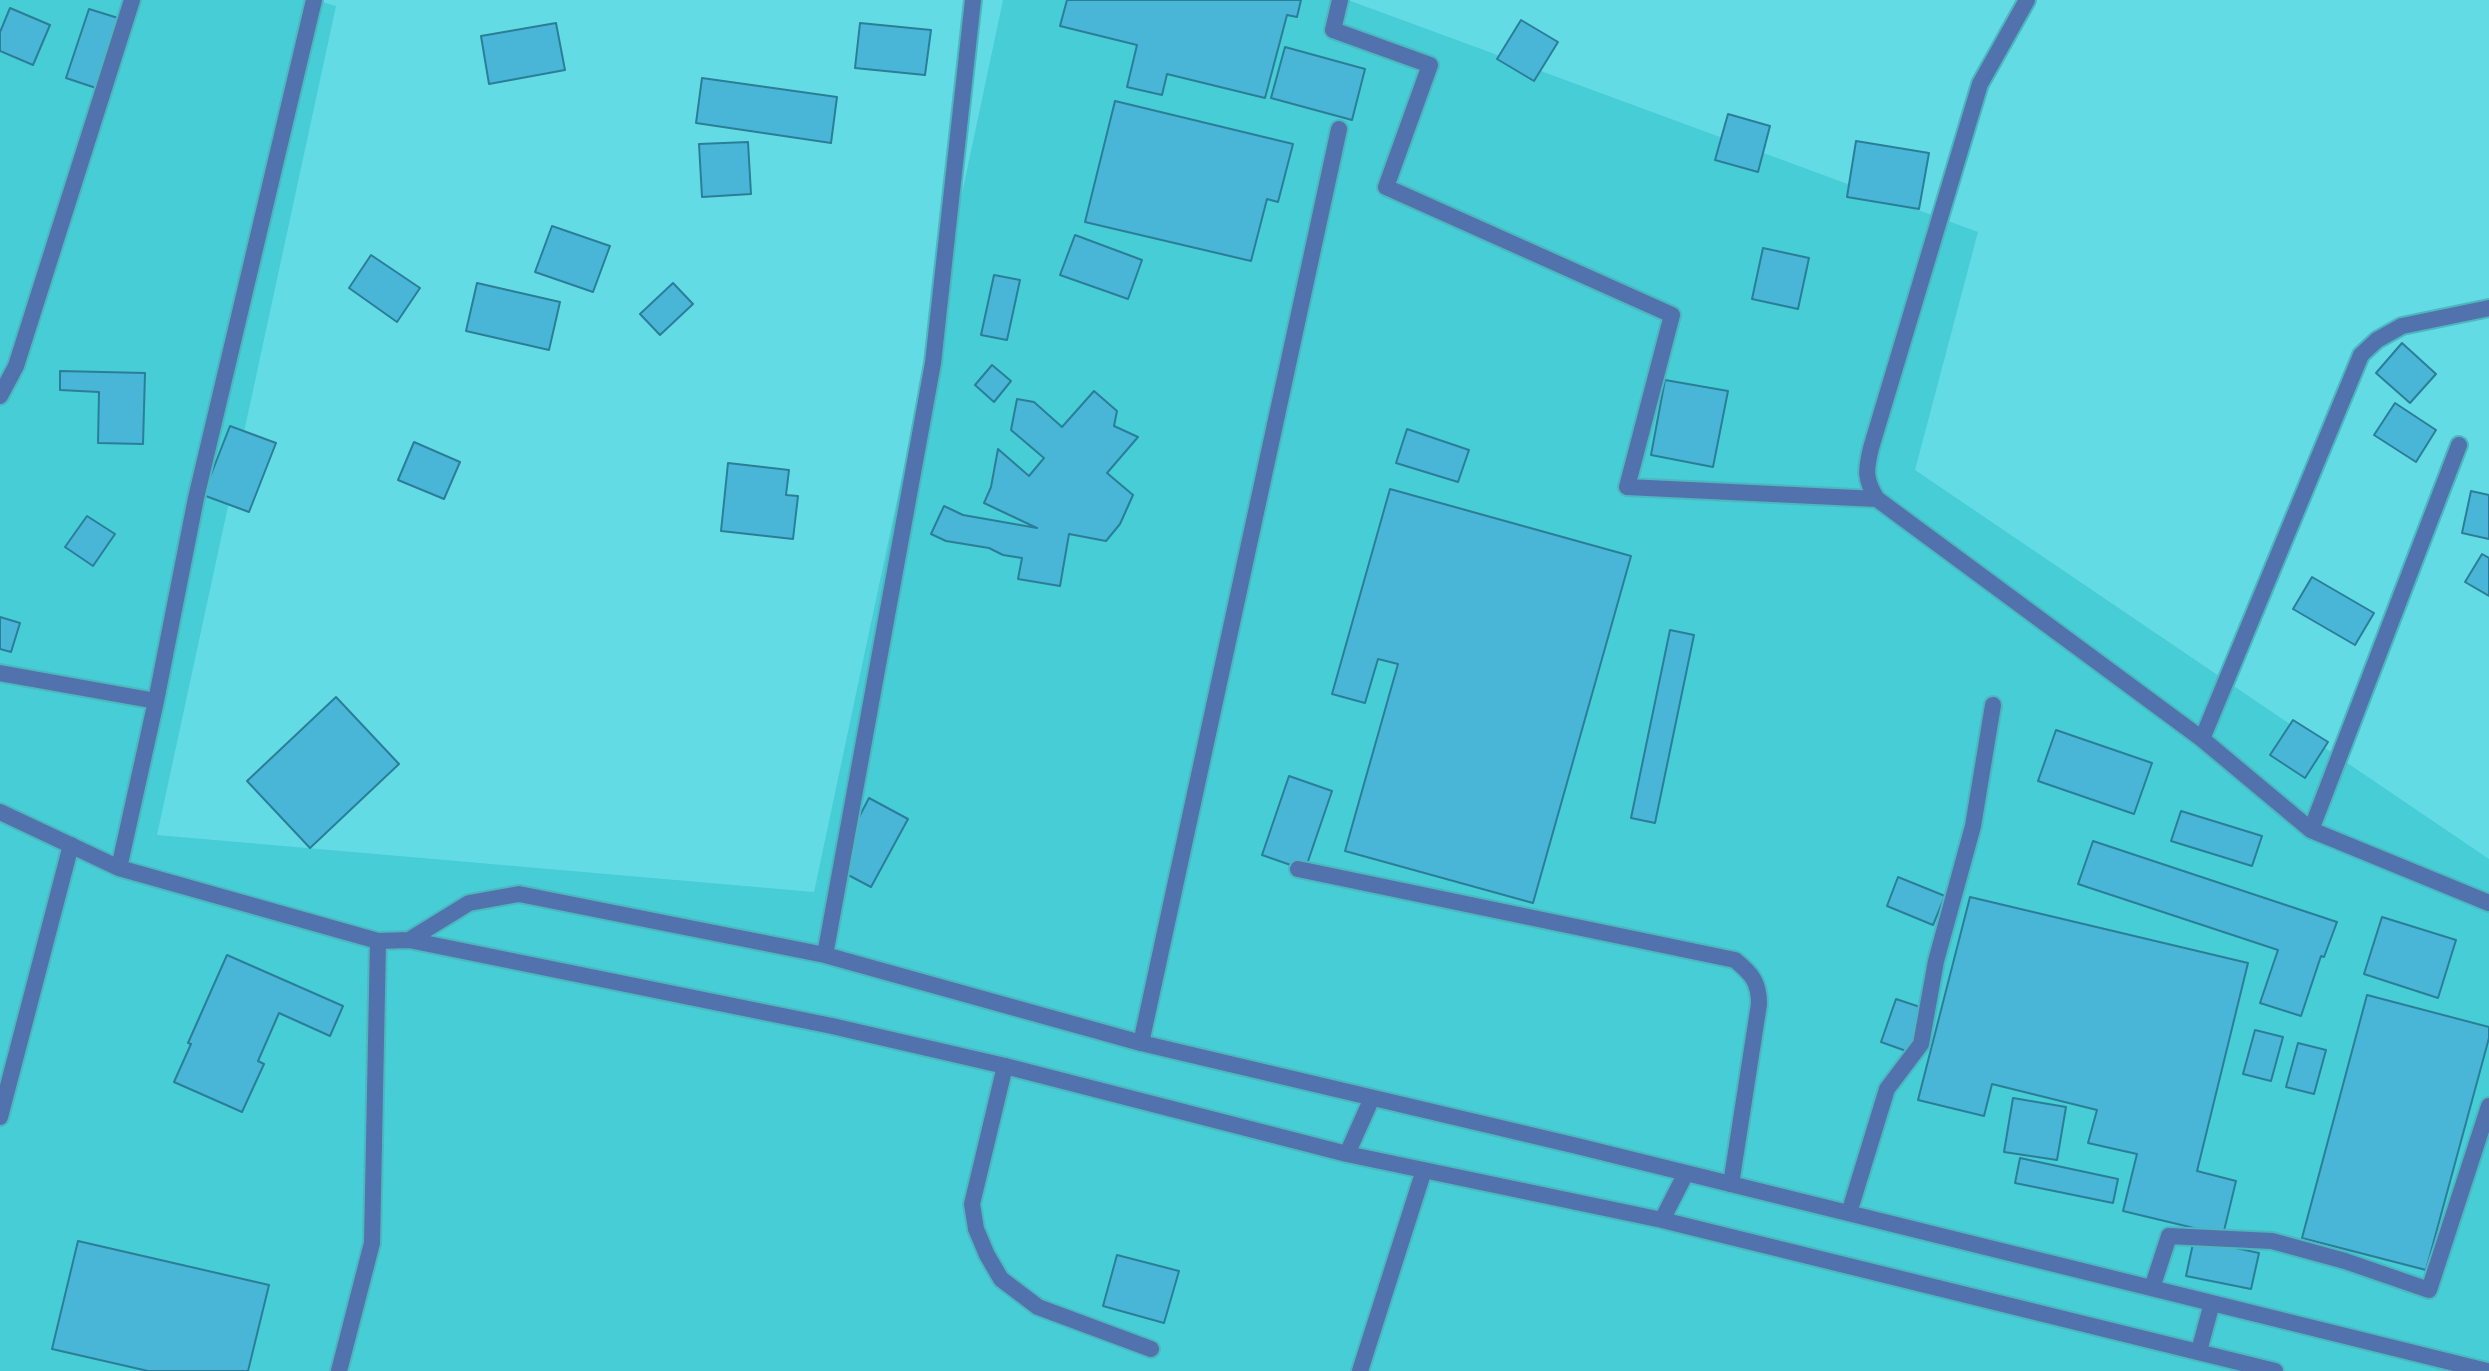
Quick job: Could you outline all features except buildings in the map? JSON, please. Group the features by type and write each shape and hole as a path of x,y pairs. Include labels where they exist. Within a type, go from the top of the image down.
{"street":[{"path":"0,396 16,366 132,0"},
{"path":"119,868 196,498 314,0"},
{"path":"825,955 933,363 973,0"},
{"path":"1340,0 1333,30 1430,65 1386,187 1672,315 1627,487 1877,499"},
{"path":"2027,0 1980,84 1871,448 1866,469 1869,486 1877,499 2202,739 2311,830 2489,903"},
{"path":"1141,1043 1339,129"},
{"path":"2202,739 2361,355 2377,340 2402,326 2489,308"},
{"path":"2311,830 2459,445"},
{"path":"0,673 156,701"},
{"path":"1849,1213 1887,1089 1921,1044 1936,961 1973,826 1993,705"},
{"path":"0,812 119,868 378,941 409,940 832,1026 1005,1066 1347,1154 1662,1220 2275,1371"},
{"path":"0,1117 71,845"},
{"path":"1298,869 1735,960 1754,975 1759,996 1731,1184"},
{"path":"409,940 469,903 519,894 825,955 1141,1043 1686,1173 2487,1371"},
{"path":"339,1371 372,1243 378,941"},
{"path":"1005,1066 972,1204 976,1229 987,1255 1001,1279 1038,1307 1151,1349"},
{"path":"1347,1154 1372,1098"},
{"path":"2152,1288 2169,1236 2272,1241 2345,1261 2429,1290 2489,1106"},
{"path":"1360,1371 1424,1170"},
{"path":"1662,1220 1686,1173"},
{"path":"2199,1351 2212,1303"}],"shaded area":[{"path":"0,0 315,0 336,6 157,835 814,892 1003,0 1348,0 1978,232 1915,470 2489,859 2489,1371 0,1371"}]}
